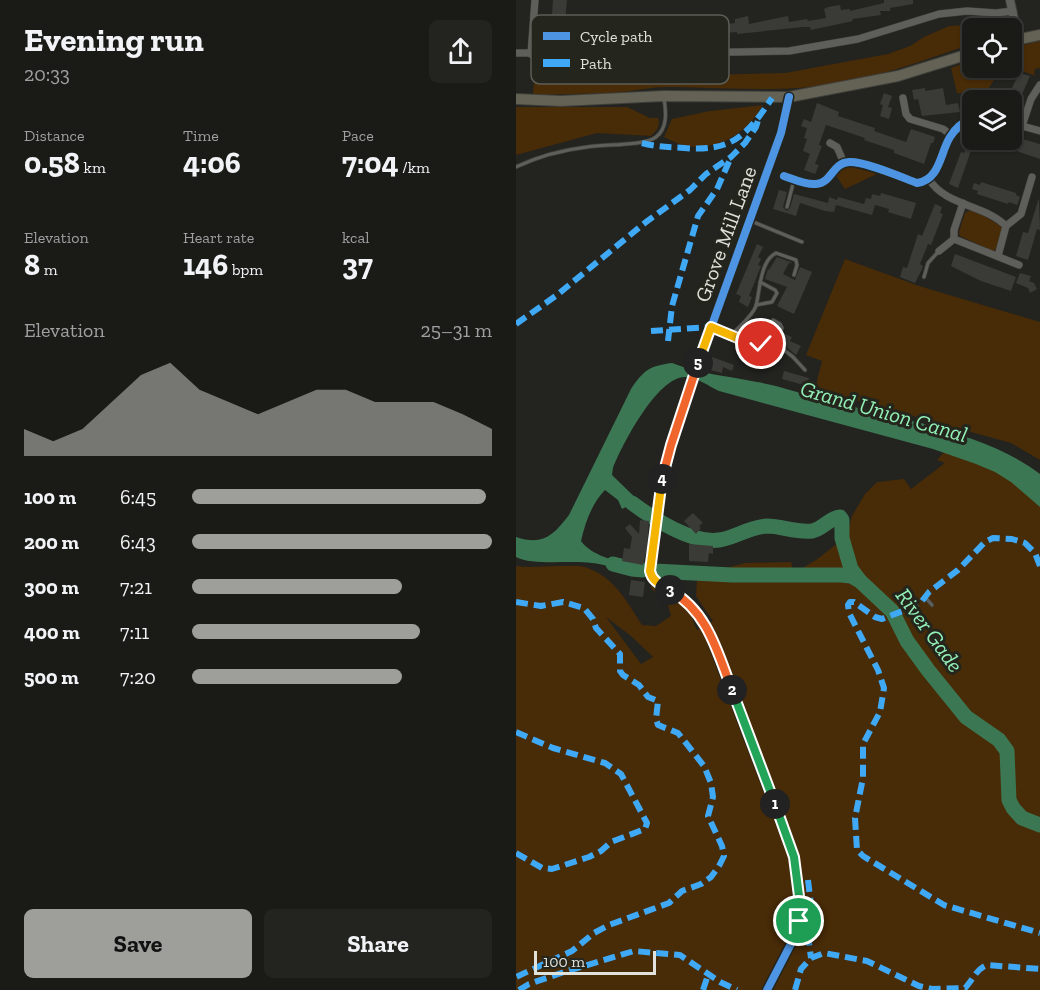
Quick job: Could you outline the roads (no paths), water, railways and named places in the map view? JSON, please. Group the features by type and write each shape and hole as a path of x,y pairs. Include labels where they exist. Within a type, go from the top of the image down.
{"main road":[{"path":"1022,38 1040,35"},
{"path":"516,99 561,101 664,96 789,97 898,76 962,56"}],"street":[{"path":"535,15 536,0"},
{"path":"1010,0 1014,18"},
{"path":"729,52 789,51 858,39 939,14 967,11 996,13 1013,11"},
{"path":"516,53 531,54"},
{"path":"1040,85 1031,99 1022,126 1040,131"},
{"name":"Grove Mill Lane","path":"767,990 793,940 799,921 800,904 794,857 708,630 691,604 651,577 650,571 663,473 696,369 781,133 789,97"},
{"path":"903,98 906,114 910,119 944,129 951,135"},
{"path":"784,176 810,184 823,183 833,170 844,162 857,162 917,183 928,179 938,165 951,135 962,124"},
{"path":"830,143 837,147 844,162"},
{"path":"998,256 1006,226 1021,214 1032,177"},
{"path":"928,179 940,193 997,218 1006,226"},
{"path":"954,239 954,230 963,203"},
{"path":"939,250 954,239"},
{"path":"954,239 1019,265"}],"lane":[{"path":"516,167 542,156 565,150 642,143 654,139 663,128 664,96"},
{"path":"787,207 795,179"},
{"path":"750,220 802,242"},
{"path":"924,277 928,263 939,250"},
{"path":"731,336 756,305 760,282 770,256 776,253 796,260 794,274"},
{"path":"756,305 772,302 777,293 760,282"},
{"path":"773,320 782,328 775,343"},
{"path":"711,327 752,344 775,343 805,370"},
{"path":"925,597 932,606"}],"waterway":[{"name":"River Gade","path":"632,503 673,529 708,540 725,539 754,528 767,526 812,531 840,517 842,538 851,569 860,581 892,611 907,641 966,717 999,740 1007,751 1009,800 1022,818 1040,825"},
{"path":"613,564 643,570"},
{"path":"654,571 732,575 841,575 851,576 860,581"}],"water label":[{"name":"Grand Union Canal","path":"884,411"}]}
